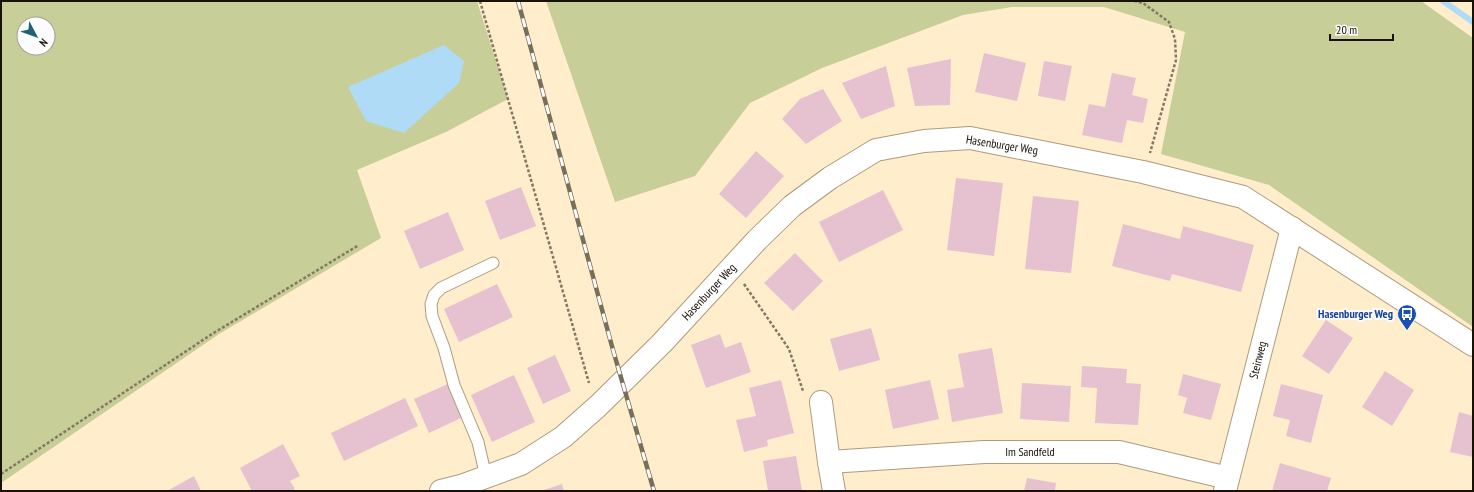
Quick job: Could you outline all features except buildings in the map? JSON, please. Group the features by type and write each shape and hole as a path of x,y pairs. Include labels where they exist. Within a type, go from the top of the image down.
{"street":[{"name":"Hasenburger Weg","path":"454,489 521,464 563,437 598,406 662,343 757,240 792,206 830,178 876,150 924,141 970,138 1143,172 1243,197 1473,345"},
{"name":"Steinweg","path":"1227,484 1292,228"},
{"path":"821,402 834,491"},
{"name":"Im Sandfeld","path":"829,462 984,452 1119,452 1227,484"}],"lane":[{"path":"486,477 476,436 454,385 444,348 432,316 430,304 434,296 441,288 494,263"}],"path":[{"path":"480,1 590,386 598,406"},
{"path":"1134,1 1143,3 1169,22 1175,39 1176,60 1147,164 1143,172"},
{"path":"1,474 212,334 359,244"},
{"path":"729,270 745,285 789,349 808,406 821,402"}],"green space":[{"path":"1,1 477,1 508,99 446,132 357,170 381,238 219,334 1,483"},
{"path":"546,1 1421,1 1473,38 1473,327 1269,185 1161,154 1185,32 1104,7 1012,7 963,15 822,68 750,103 695,176 615,202"}],"water":[{"path":"444,45 464,61 459,83 404,133 366,121 348,87"}],"waterway":[{"path":"1443,1 1473,22"}],"railway":[{"path":"518,1 613,350 654,491"}],"place":[{"name":"Hasenburger Weg","path":"1407,331"}]}
